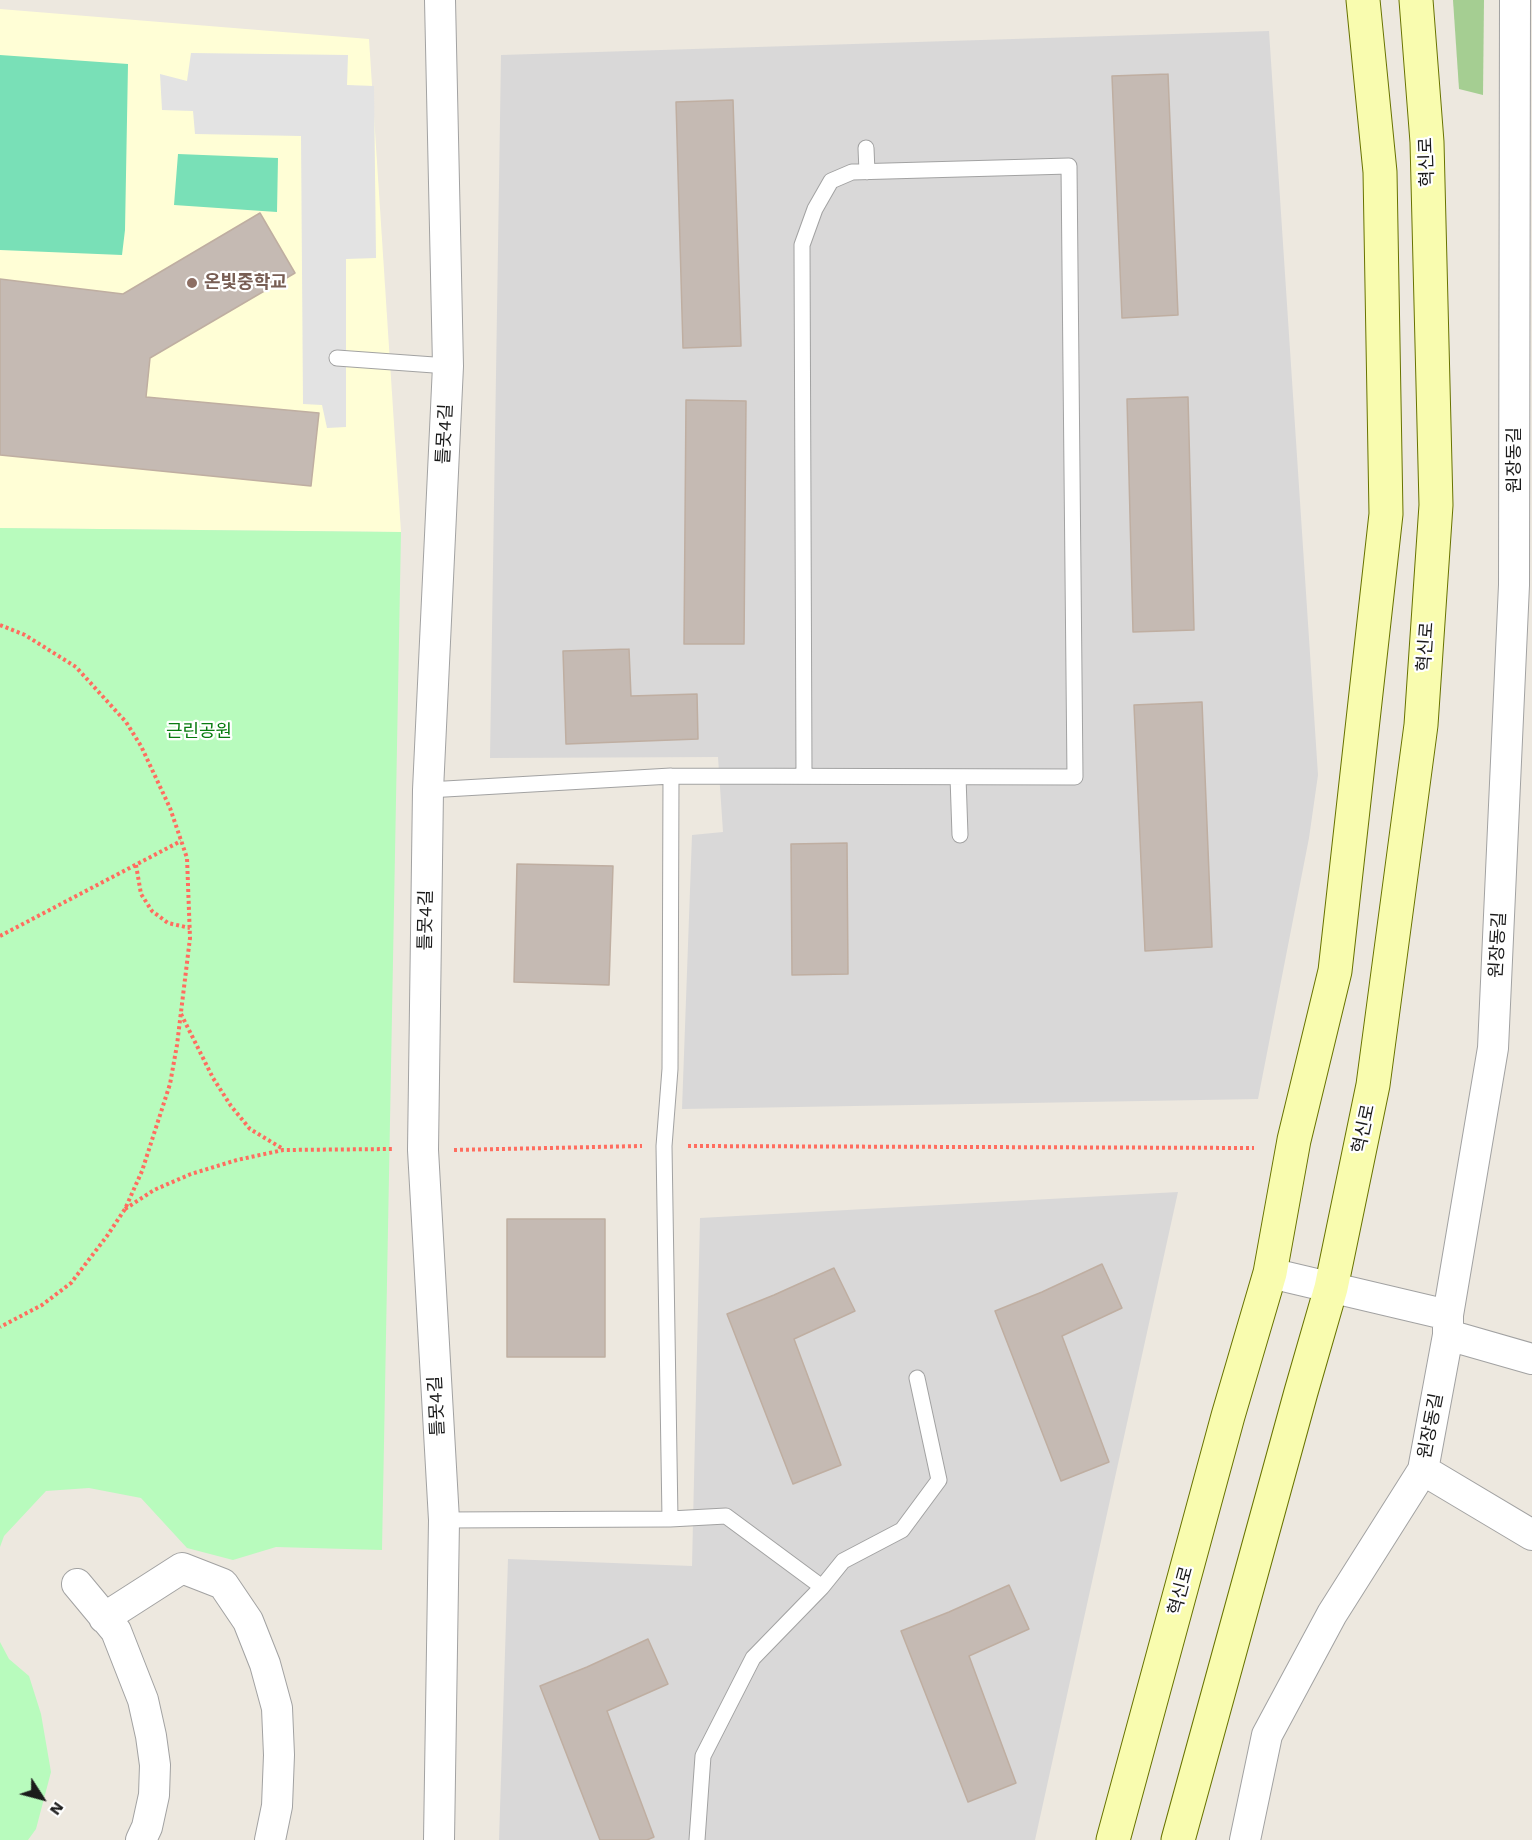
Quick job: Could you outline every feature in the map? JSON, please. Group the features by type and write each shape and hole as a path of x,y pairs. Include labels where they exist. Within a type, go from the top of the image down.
{"main road":[{"name":"혁신로","path":"1113,1840 1228,1416 1270,1273 1294,1140 1335,971 1386,514 1380,172 1363,0"},
{"name":"혁신로","path":"1178,1840 1300,1392 1331,1288 1372,1085 1421,725 1436,505 1427,142 1416,0"}],"street":[{"name":"틀못4길","path":"440,0 448,366 428,790 423,1150 444,1520 440,1840"},
{"name":"원장동길","path":"1245,1840 1267,1735 1332,1614 1423,1470 1493,1048 1514,585 1515,0"},
{"path":"1270,1273 1331,1288 1448,1325 1532,1359"},
{"path":"1423,1470 1532,1535"},
{"path":"104,1618 182,1568 223,1584 248,1621 265,1664 277,1708 279,1755 277,1806 270,1840"},
{"path":"77,1584 116,1631 143,1701 155,1765 154,1795 147,1827 141,1840"}],"lane":[{"path":"866,148 867,172"},
{"path":"428,790 671,776 1075,777 1069,166 852,172 831,181 815,209 802,245 804,776"},
{"path":"337,358 448,366"},
{"path":"670,1519 664,1146 670,1069 671,776"},
{"path":"958,777 960,835"},
{"path":"697,1840 703,1756 753,1658 822,1587 843,1561 902,1530 939,1480 917,1378"},
{"path":"444,1520 670,1519 726,1516 822,1587"}],"path":[{"path":"0,625 25,635 76,668 126,722 141,746 170,808 187,858 190,928 181,1014 170,1084 142,1172 125,1209 71,1283 42,1305 0,1327"},
{"path":"0,936 181,842"},
{"path":"136,866 141,894 152,910 168,923 190,928"},
{"path":"181,1014 213,1078 231,1106 250,1129 283,1149"}],"shaded area":[{"name":"온빛중학교","path":"0,9 369,39 401,532 0,528"},
{"path":"1269,31 1318,775 1309,838 1258,1099 682,1109 692,835 723,832 718,757 490,758 501,55"},
{"path":"191,53 348,55 347,85 374,86 376,258 346,259 346,427 327,428 322,405 303,404 301,136 195,134 193,111 162,110 160,74 187,81"},
{"path":"1178,1192 1035,1840 499,1840 508,1559 692,1566 700,1218"}],"green space":[{"path":"1453,0 1484,0 1483,95 1459,89"},
{"path":"0,55 128,64 125,230 122,255 0,250"},
{"path":"178,154 278,158 277,212 174,205"},
{"name":"근린공원","path":"0,528 401,532 382,1550 276,1547 233,1560 187,1548 141,1498 89,1488 46,1491 4,1536 0,1547"},
{"path":"0,1642 9,1659 29,1676 41,1714 51,1772 36,1829 28,1840 0,1840"}],"building":[{"path":"1168,74 1178,315 1122,318 1112,76"},
{"path":"733,100 741,346 683,348 676,102"},
{"name":"온빛중학교","path":"260,213 295,273 150,358 146,397 319,413 311,486 0,455 0,279 123,294"},
{"path":"1188,397 1194,630 1133,632 1127,399"},
{"path":"686,400 746,401 744,644 684,644"},
{"path":"629,649 631,696 697,694 698,739 566,744 563,651"},
{"path":"1202,702 1212,947 1145,951 1134,705"},
{"path":"847,843 848,974 792,975 791,844"},
{"path":"517,864 613,866 609,985 514,982"},
{"path":"507,1219 605,1219 605,1357 507,1357"},
{"path":"1102,1264 1122,1308 1062,1336 1109,1462 1061,1481 995,1311"},
{"path":"834,1268 855,1311 794,1339 841,1465 793,1484 727,1314"},
{"path":"1009,1585 1029,1629 969,1656 1016,1783 968,1802 901,1631"},
{"path":"648,1639 668,1684 607,1711 654,1837 647,1840 600,1840 540,1686"}],"place":[{"name":"온빛중학교","path":"192,283"}]}
